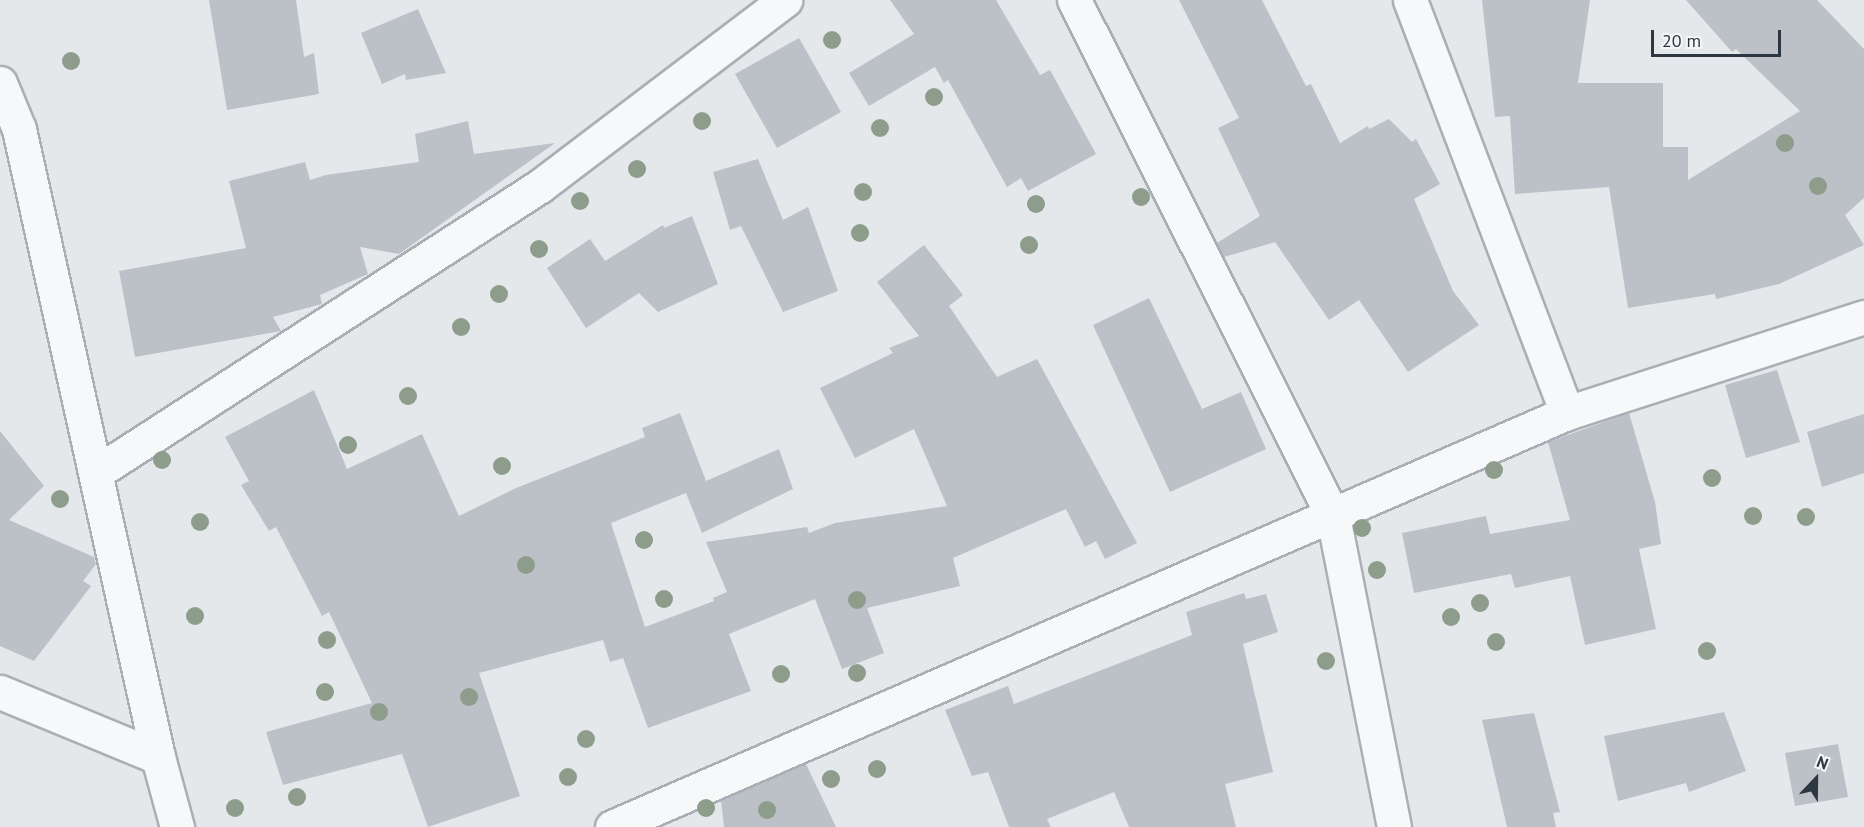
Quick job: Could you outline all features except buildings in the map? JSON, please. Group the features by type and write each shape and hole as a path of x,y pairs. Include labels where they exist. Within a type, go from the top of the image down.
{"street":[{"path":"97,472 540,186 785,0"},
{"path":"1074,0 1333,516 1394,827"},
{"path":"1410,0 1567,413"},
{"path":"0,83 19,129 97,472 158,758 177,827"},
{"path":"612,827 1567,413 1864,317"},
{"path":"0,692 158,758"}]}
